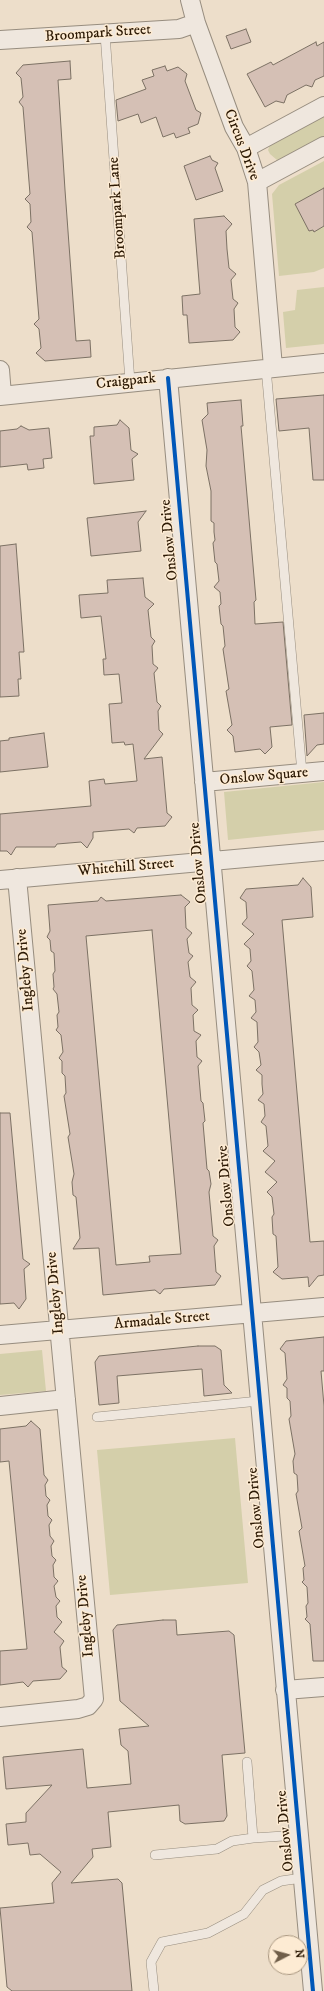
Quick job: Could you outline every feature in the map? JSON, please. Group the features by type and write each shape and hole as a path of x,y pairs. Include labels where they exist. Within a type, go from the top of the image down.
{"street":[{"name":"Circus Drive","path":"190,0 196,23 234,127 246,148 257,182 270,368"},
{"name":"Broompark Street","path":"0,40 179,29 196,23"},
{"path":"246,148 324,106"},
{"path":"257,182 324,146"},
{"name":"Craigpark","path":"1,396 324,363"},
{"path":"0,370 1,396"},
{"name":"Onslow Drive","path":"168,378 210,861 313,1991"},
{"name":"Onslow Square","path":"204,782 324,771"},
{"name":"Whitehill Street","path":"9,879 324,851"},
{"name":"Ingleby Drive","path":"0,1716 78,1709 88,1706 94,1699 60,1330 9,879"},
{"name":"Armadale Street","path":"0,1335 324,1307"},
{"path":"0,1406 66,1399"},
{"path":"285,1690 324,1687"}],"lane":[{"name":"Broompark Lane","path":"105,34 130,382"},
{"path":"270,368 302,773"},
{"path":"97,1417 259,1401"},
{"path":"247,1762 253,1838"},
{"path":"155,1855 217,1849 232,1841 253,1838 299,1835"},
{"path":"154,1991 151,1962 162,1942 208,1933 244,1914 263,1890 281,1881 302,1878"}],"shaded area":[{"path":"324,114 324,137 283,159 277,160 270,154 268,150 270,145"},
{"path":"324,161 324,268 314,272 279,276 272,194 279,185"},
{"path":"324,287 324,344 286,348 283,312 295,310 297,290"},
{"path":"324,782 324,830 228,840 224,792"},
{"path":"42,1350 46,1391 0,1395 0,1354"},
{"path":"235,1438 248,1583 110,1595 97,1450"}],"building":[{"path":"246,29 251,42 231,49 226,36"},
{"path":"316,42 317,46 324,42 324,76 315,80 312,87 306,85 287,95 284,103 276,101 265,107 247,74 271,62 273,65"},
{"path":"70,61 71,79 58,80 65,190 76,341 90,340 91,357 45,361 36,353 41,348 39,329 34,324 39,319 32,232 27,227 31,222 30,204 25,199 30,194 23,107 19,102 23,97 21,78 16,73 23,65"},
{"path":"165,66 167,71 178,67 187,74 185,81 196,110 201,113 198,124 188,128 190,133 176,138 174,133 163,137 156,117 141,123 138,114 118,121 116,100 146,89 142,80 154,76 152,70"},
{"path":"210,156 212,160 218,163 215,168 223,191 196,200 184,166"},
{"path":"324,188 324,226 314,232 313,230 309,231 295,204"},
{"path":"224,216 232,224 226,231 227,249 229,268 236,274 231,280 233,299 238,303 234,309 235,327 240,332 233,340 189,343 187,315 183,315 182,296 200,294 194,219"},
{"path":"324,395 324,480 313,480 309,428 279,431 276,399"},
{"path":"241,400 243,426 241,426 256,600 254,602 255,624 283,622 292,725 270,727 272,747 265,754 260,749 235,752 233,736 227,730 232,725 226,691 229,689 223,649 225,646 223,626 221,624 219,606 221,604 220,592 214,587 219,581 217,564 215,562 213,543 215,540 214,523 211,521 211,491 206,466 207,450 202,420 208,414 207,403"},
{"path":"120,420 129,428 131,450 138,454 132,459 134,480 94,484 90,436 94,436 94,427 117,425"},
{"path":"21,426 29,430 49,428 52,458 43,459 44,468 28,470 27,464 0,467 0,431 17,429"},
{"path":"146,511 138,522 141,551 91,556 87,518"},
{"path":"16,544 24,652 19,652 21,679 18,679 19,696 0,697 0,546"},
{"path":"143,578 145,597 154,604 148,610 151,637 155,641 152,646 153,664 158,668 154,673 157,702 161,706 158,711 159,730 163,734 144,759 162,757 167,813 172,817 165,826 137,828 134,833 129,829 93,832 93,838 87,848 81,842 57,844 55,847 16,847 11,855 7,851 0,851 0,814 91,806 89,781 104,779 105,784 137,781 133,744 125,745 124,742 112,743 109,704 122,703 119,674 104,675 103,659 106,659 101,616 81,618 79,595 108,593 107,580"},
{"path":"324,713 324,744 317,745 307,756 304,715"},
{"path":"44,733 48,767 0,772 0,741 9,740 9,738"},
{"path":"303,878 311,887 313,917 282,920 310,1242 324,1241 324,1275 318,1276 309,1287 308,1277 282,1279 273,1272 278,1267 276,1236 273,1234 272,1217 274,1214 272,1197 267,1192 277,1182 265,1172 275,1161 263,1151 268,1146 266,1126 261,1122 265,1116 264,1104 258,1100 263,1094 262,1075 256,1070 261,1065 259,1052 254,1047 258,1042 257,1022 251,1018 256,1012 255,1000 249,996 254,990 252,971 247,966 251,961 250,949 244,944 254,934 242,924 247,918 246,902 240,898 246,889 298,885"},
{"path":"181,895 190,902 185,907 186,928 192,933 187,939 189,953 193,956 188,962 190,977 196,982 191,988 192,1005 198,1010 193,1015 194,1031 201,1035 196,1041 197,1057 202,1061 198,1066 201,1101 203,1103 205,1121 203,1123 207,1169 209,1171 211,1184 209,1192 213,1236 218,1240 214,1246 216,1272 221,1276 215,1285 164,1289 160,1294 155,1290 103,1295 99,1248 73,1249 80,1238 76,1197 73,1195 72,1182 74,1174 68,1137 70,1134 64,1096 66,1093 65,1076 62,1073 62,1061 59,1058 63,1052 61,1035 56,1030 58,1027 57,1015 59,1012 57,994 53,989 53,974 55,971 54,953 51,951 50,940 47,937 50,931 48,905 98,901 101,897 106,901","holes":["152,930 181,1254 149,1256 150,1262 116,1265 86,936"]},
{"path":"0,1113 10,1113 23,1259 30,1264 24,1269 26,1299 19,1309 14,1303 0,1304"},
{"path":"324,1337 324,1371 321,1371 324,1406 324,1661 313,1661 310,1624 305,1619 307,1617 306,1606 308,1603 307,1587 302,1582 304,1580 303,1568 305,1566 299,1531 302,1528 296,1494 298,1491 297,1475 294,1473 293,1461 295,1454 289,1419 291,1416 290,1401 287,1398 287,1388 283,1385 287,1379 285,1353 280,1349 286,1341"},
{"path":"198,1346 215,1346 221,1350 224,1385 232,1393 204,1396 202,1369 117,1376 119,1403 99,1405 95,1362 99,1356"},
{"path":"31,1421 40,1429 44,1475 48,1480 45,1485 46,1496 50,1500 47,1505 48,1516 52,1520 49,1525 50,1536 54,1541 51,1546 52,1556 56,1560 53,1565 54,1577 58,1581 54,1586 56,1597 60,1601 56,1606 57,1617 62,1622 54,1632 64,1641 60,1647 62,1667 67,1671 60,1679 33,1681 28,1687 23,1682 0,1685 0,1651 27,1649 9,1461 0,1462 0,1429 26,1426"},
{"path":"176,1620 177,1635 229,1631 234,1635 245,1753 222,1755 227,1816 224,1821 185,1824 180,1821 179,1805 108,1812 111,1847 92,1849 93,1857 71,1883 118,1879 122,1883 132,1991 12,1991 7,1987 0,1908 54,1903 52,1883 61,1872 40,1854 30,1855 28,1843 8,1845 6,1824 26,1822 26,1813 52,1785 6,1789 3,1757 83,1749 87,1788 131,1784 128,1751 121,1745 119,1729 149,1726 120,1701 113,1630 117,1625"}],"cycle path":[{"path":"168,378 313,1991"}]}
